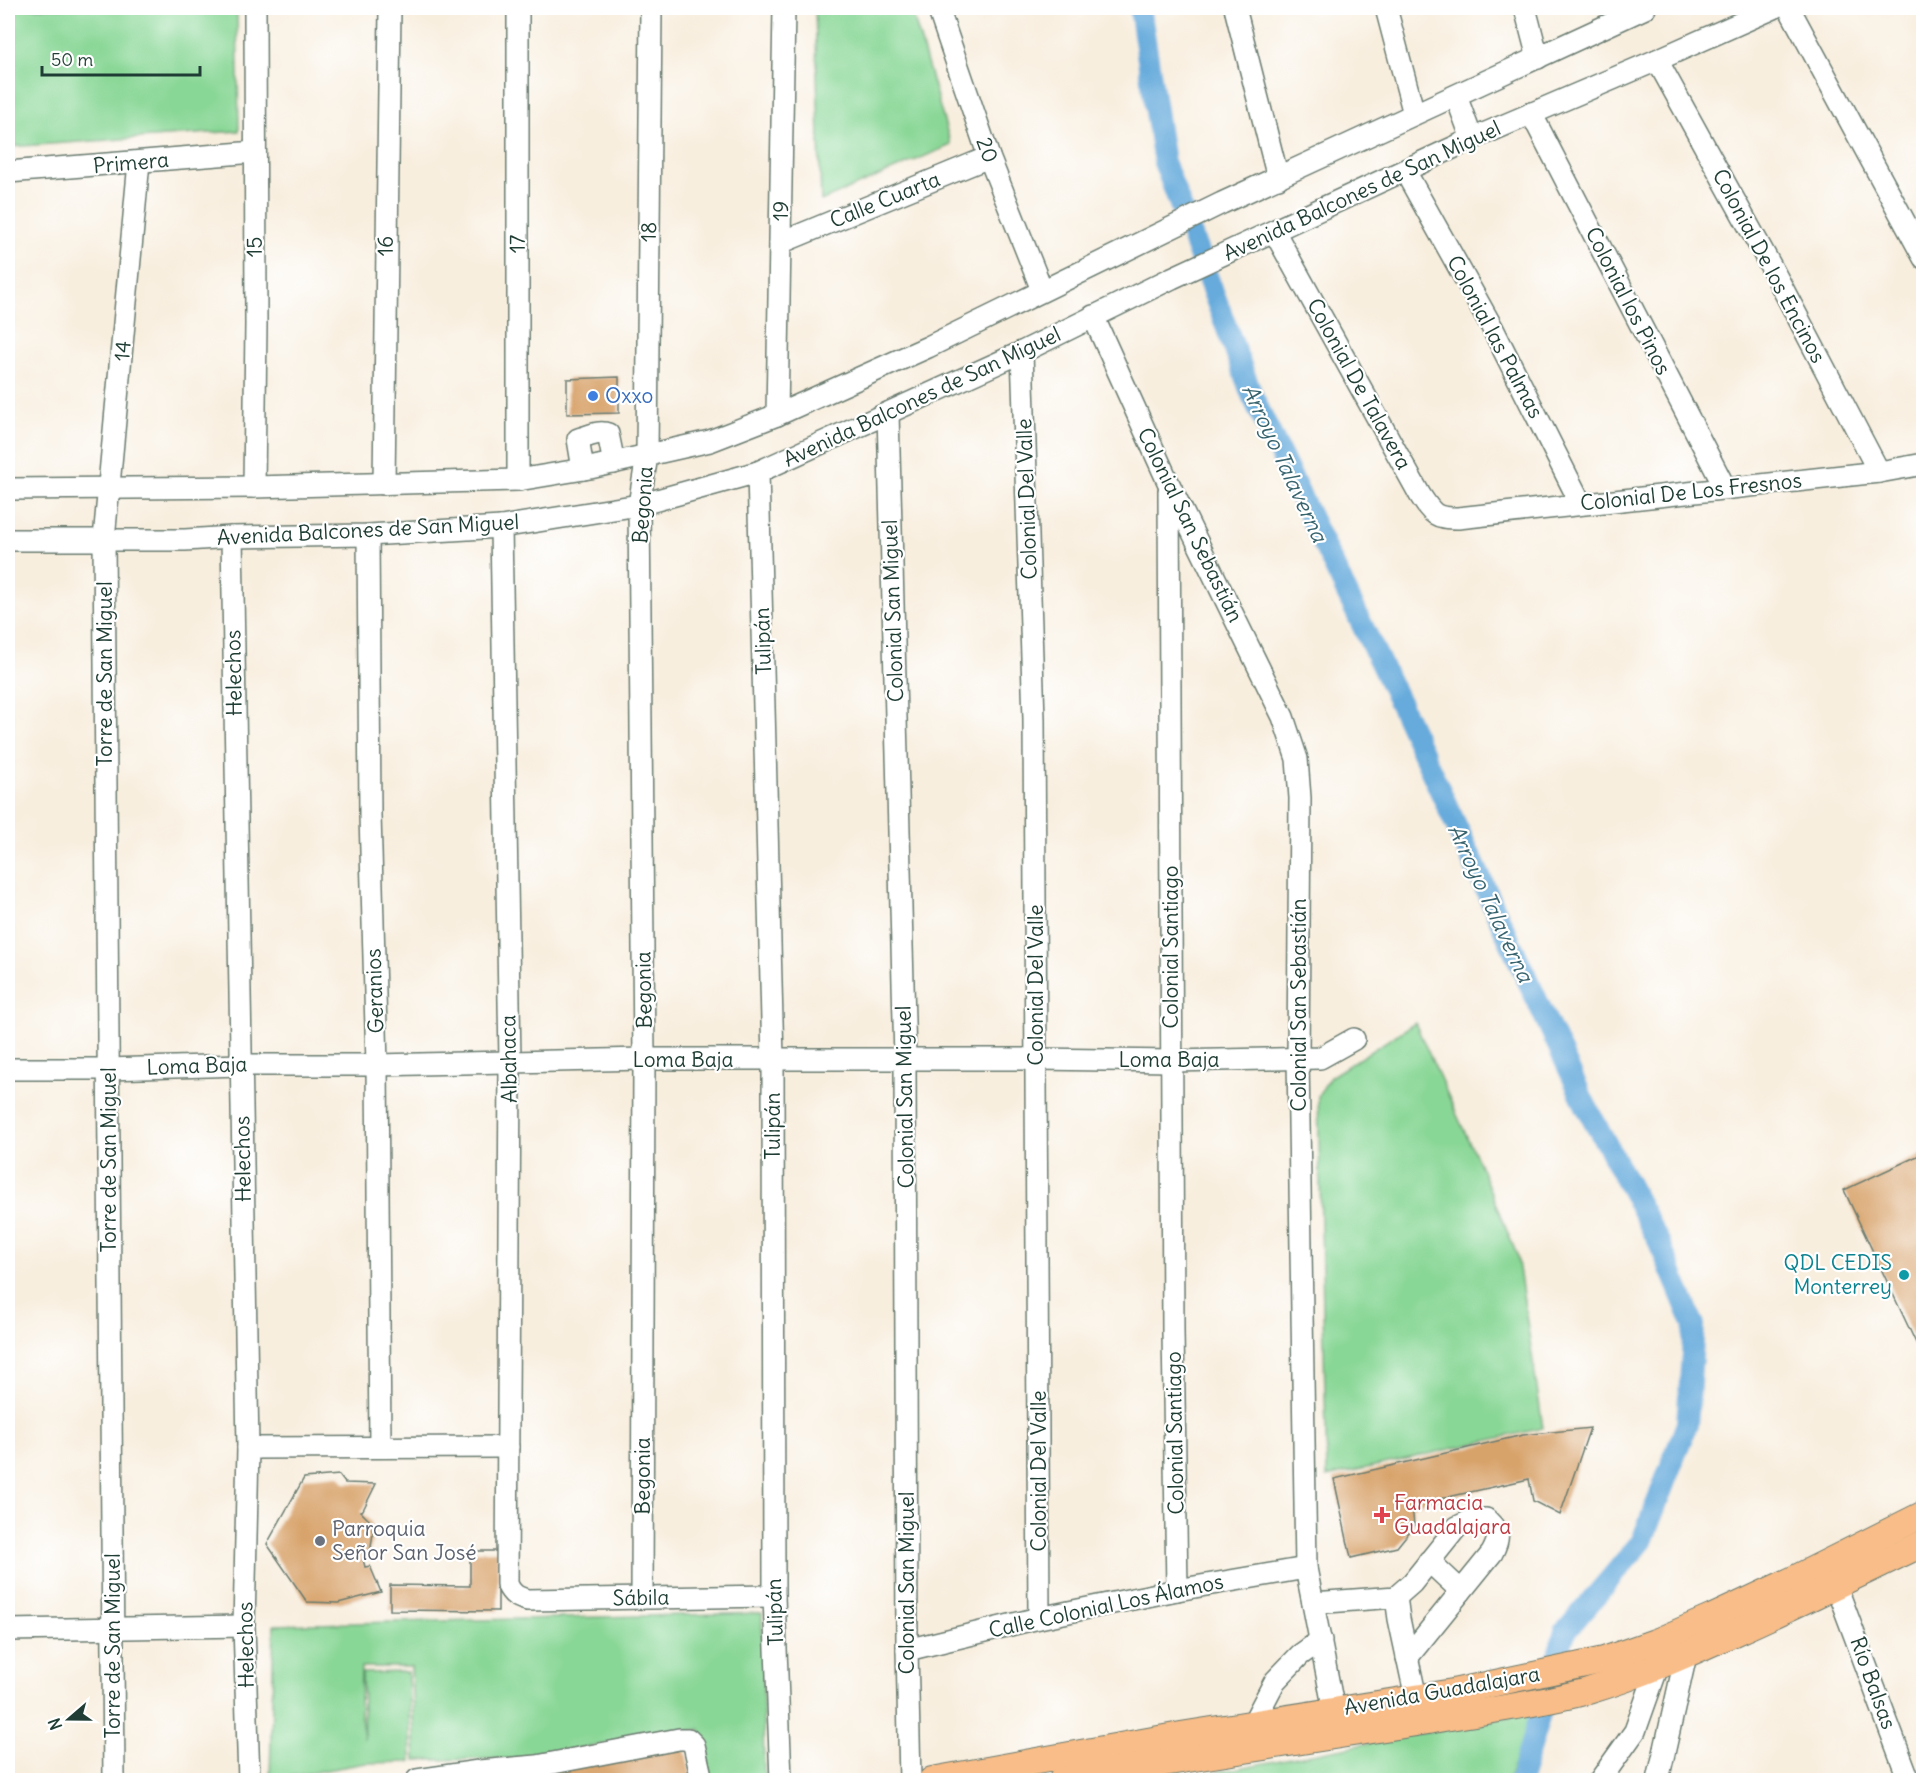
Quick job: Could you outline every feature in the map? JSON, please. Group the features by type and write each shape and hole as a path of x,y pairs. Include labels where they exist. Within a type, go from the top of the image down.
{"main road":[{"name":"Avenida Guadalajara","path":"932,1780 1253,1723 1453,1692 1604,1660 1658,1641 1713,1617 1923,1514"},
{"name":"Avenida Guadalajara","path":"1062,1780 1339,1736 1586,1691 1622,1680 1686,1655 1923,1543"}],"street":[{"name":"15","path":"254,487 255,8"},
{"name":"16","path":"384,484 390,8"},
{"name":"17","path":"518,8 518,480"},
{"name":"18","path":"647,456 651,8"},
{"name":"19","path":"777,415 784,8"},
{"name":"20","path":"938,8 989,157 1041,290"},
{"path":"1235,8 1278,178"},
{"path":"1386,8 1414,114"},
{"path":"1525,8 1538,58"},
{"name":"Avenida Balcones de San Miguel","path":"8,489 254,487 518,480 615,463 710,441 777,415 928,347 1222,203 1645,8"},
{"name":"Avenida Balcones de San Miguel","path":"8,540 185,540 368,535 501,527 639,505 758,472 1022,352 1172,278 1472,139 1774,8"},
{"path":"1790,8 1923,258"},
{"name":"Colonial De los Encinos","path":"1657,60 1774,272 1879,472"},
{"path":"1456,96 1472,139"},
{"name":"Colonial los Pinos","path":"1531,113 1725,488"},
{"name":"Primera","path":"8,172 255,152"},
{"name":"Calle Cuarta","path":"780,243 989,157"},
{"name":"14","path":"104,540 139,162"},
{"name":"Colonial las Palmas","path":"1405,171 1492,327 1581,504"},
{"name":"Colonial De Talavera","path":"1274,231 1420,495 1430,510 1441,518 1458,518"},
{"name":"Colonial San Sebastián","path":"1093,316 1169,484 1283,717 1297,759 1300,798 1298,1058 1306,1568 1339,1736"},
{"name":"Colonial Del Valle","path":"1022,352 1034,719 1039,1618"},
{"name":"Colonial San Miguel","path":"888,413 905,1059 907,1650 910,1780"},
{"path":"583,469 578,439 598,433 608,434 615,463"},
{"name":"Begonia","path":"642,1598 644,1059 639,505 647,456"},
{"name":"Colonial De Los Fresnos","path":"1458,518 1879,472 1923,464"},
{"name":"Tulipán","path":"758,472 773,1060 774,1596 781,1780"},
{"name":"Colonial Santiago","path":"1169,484 1177,1590"},
{"name":"Albahaca","path":"501,527 510,1061 506,1576 510,1591"},
{"name":"Geranios","path":"368,535 370,815 377,1065 380,1447"},
{"name":"Helechos","path":"232,537 248,1448 244,1626 249,1780"},
{"name":"Torre de San Miguel","path":"104,540 114,1780"},
{"name":"Loma Baja","path":"8,1069 377,1065 644,1059 1172,1061 1320,1058 1354,1039"},
{"path":"248,1448 508,1447"},
{"path":"1313,1603 1396,1597 1412,1583 1457,1527 1472,1520 1486,1519 1496,1530 1498,1541 1492,1553 1407,1658"},
{"path":"1429,1561 1461,1591"},
{"name":"Calle Colonial Los Álamos","path":"907,1650 1039,1618 1177,1590 1306,1568"},
{"name":"Río Balsas","path":"1836,1586 1909,1780"},
{"name":"Sábila","path":"510,1591 516,1597 527,1600 774,1596"},
{"path":"1396,1597 1416,1698"},
{"path":"8,1630 244,1626"},
{"path":"1253,1723 1275,1681 1300,1655 1321,1640"},
{"path":"1658,1780 1686,1655"},
{"path":"1600,1780 1635,1731 1658,1666"},
{"path":"417,1780 537,1766 688,1739 694,1745 702,1780"}],"green space":[{"path":"8,8 237,8 239,131 8,147"},
{"path":"815,8 911,8 951,145 821,201"},
{"path":"1415,1023 1478,1161 1517,1255 1543,1428 1327,1477 1318,1096 1330,1077"},
{"path":"762,1613 764,1780 711,1780 700,1729 514,1759 415,1760 411,1667 361,1667 360,1711 364,1739 362,1673 408,1672 411,1762 366,1763 270,1780 274,1625"},
{"path":"1533,1712 1508,1780 1176,1780"}],"building":[{"name":"Oxxo","path":"619,377 619,413 567,414 567,379"},
{"name":"QDL CEDIS Monterrey","path":"1924,1153 1924,1360 1844,1190"},
{"path":"1590,1428 1560,1515 1533,1501 1529,1479 1412,1505 1414,1526 1397,1547 1351,1558 1334,1479 1523,1435"},
{"path":"339,1475 345,1483 376,1484 363,1510 360,1511 371,1522 373,1533 368,1555 363,1559 365,1567 370,1566 381,1592 338,1603 307,1602 267,1544 304,1478"},
{"path":"470,1551 498,1551 498,1611 390,1610 390,1585 470,1586"},
{"path":"684,1744 692,1780 500,1780 525,1773"}],"waterway":[{"name":"Arroyo Talaverna","path":"1140,8 1164,162 1252,395 1400,704 1585,1104 1659,1242 1694,1326 1687,1424 1642,1541 1565,1632 1520,1780"}],"place":[{"name":"Oxxo","path":"593,396"},
{"name":"QDL CEDIS Monterrey","path":"1904,1275"},
{"name":"Farmacia Guadalajara","path":"1382,1515"},
{"name":"Parroquia Señor San José","path":"320,1541"}]}
